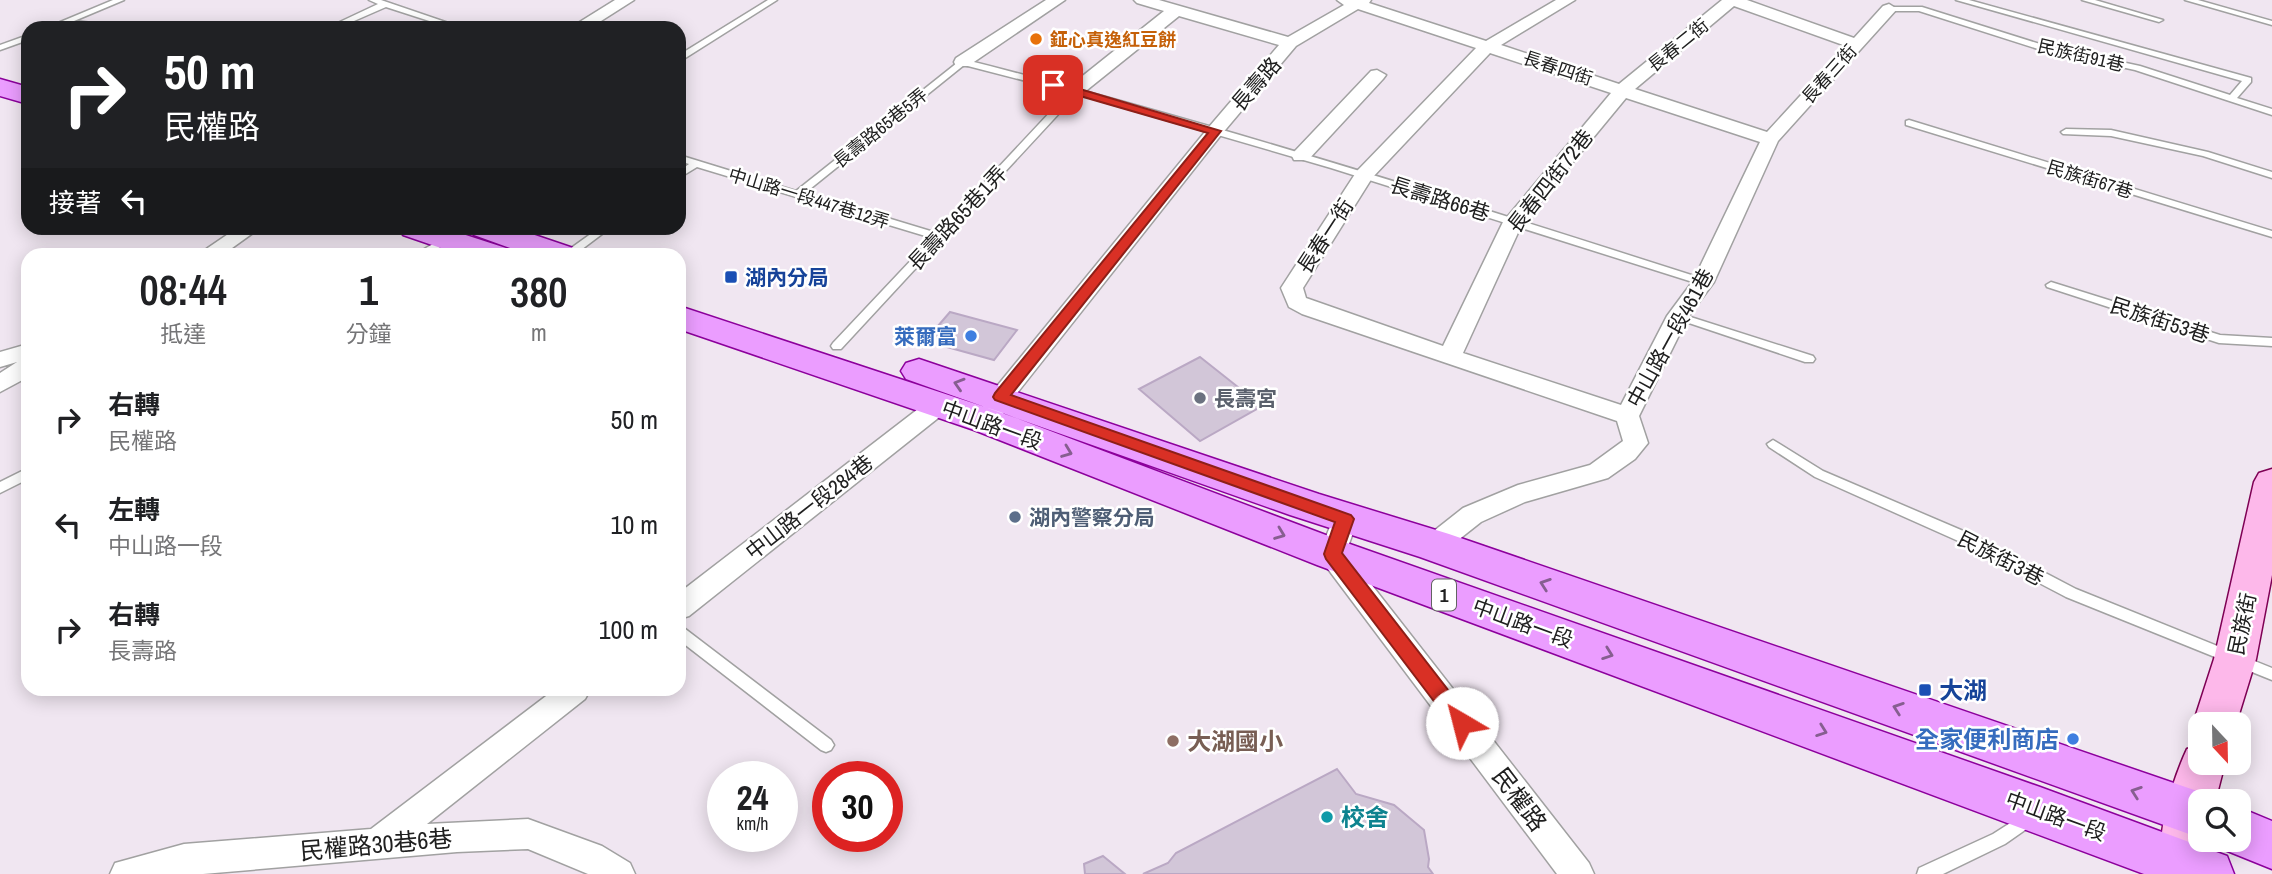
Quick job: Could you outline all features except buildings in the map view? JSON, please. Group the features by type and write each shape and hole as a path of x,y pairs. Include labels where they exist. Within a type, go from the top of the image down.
{"main road":[{"path":"0,61 21,68"},
{"path":"0,87 21,94"},
{"path":"435,235 473,248"},
{"path":"505,235 541,248"},
{"name":"中山路一段","path":"686,296 837,346 994,409 1339,537 2196,869"},
{"name":"中山路一段","path":"686,319 939,405 994,409"},
{"name":"中山路一段","path":"1339,537 1434,545 2188,811"},
{"path":"2251,836 2272,845"}],"street":[{"path":"590,21 626,0"},
{"path":"962,62 1057,0"},
{"path":"1142,0 1290,43"},
{"name":"長春一街","path":"1566,0 1488,46 1364,175 1292,288 1297,302 1310,309 1627,416"},
{"path":"1732,0 1856,44"},
{"name":"長春二街","path":"1624,89 1732,0"},
{"name":"長春四街","path":"1354,1 1770,139"},
{"name":"長壽路","path":"994,409 1215,131 1290,43 1354,1"},
{"name":"長春三街","path":"1770,139 1889,9"},
{"path":"1076,90 1176,10"},
{"path":"1301,156 1377,75"},
{"name":"長春四街72巷","path":"1450,355 1513,222 1624,89"},
{"name":"中山路一段461巷","path":"1434,545 1476,512 1553,483 1585,478 1611,465 1636,443 1627,416 1678,316 1703,282 1770,139"},
{"path":"219,248 239,235"},
{"path":"0,360 21,353"},
{"path":"0,384 21,370"},
{"name":"中山路一段284巷","path":"686,603 939,405"},
{"name":"民族街","path":"2219,712 2235,659 2272,482"},
{"name":"民權路","path":"1339,537 1577,874"},
{"path":"377,844 567,696"},
{"name":"民權路30巷6巷","path":"127,874 184,860 528,834 590,858 618,874"}],"lane":[{"path":"67,21 120,0"},
{"path":"373,0 437,21"},
{"path":"753,0 770,2"},
{"path":"1960,0 2248,80 2232,98"},
{"path":"2086,0 2159,20"},
{"path":"2189,0 2272,23"},
{"path":"686,55 770,2"},
{"path":"347,21 385,4"},
{"name":"民族街91巷","path":"1889,9 1919,9 2041,47 2137,68 2272,112"},
{"path":"0,48 21,40"},
{"path":"962,62 1076,90 1215,131"},
{"name":"長壽路65巷5弄","path":"797,194 962,62"},
{"name":"長壽路65巷1弄","path":"837,346 1076,90"},
{"name":"民族街67巷","path":"1909,123 2272,234"},
{"name":"長壽路66巷","path":"1215,131 1703,282"},
{"path":"2066,132 2111,133 2205,155 2272,175"},
{"name":"中山路一段447巷12弄","path":"686,160 939,237"},
{"path":"686,170 696,163"},
{"path":"576,248 595,235"},
{"path":"431,248 447,239"},
{"name":"民族街53巷","path":"2051,285 2219,339 2272,342"},
{"path":"1678,316 1809,359"},
{"name":"民族街3巷","path":"1773,444 1819,474 1970,540 2070,593 2272,674"},
{"path":"0,488 21,476"},
{"path":"686,637 826,745"},
{"path":"1925,874 1999,839 2040,810"}],"place":[{"name":"鉦心真逸紅豆餅","path":"1036,39"},
{"name":"湖內分局","path":"731,277"},
{"name":"萊爾富","path":"971,336"},
{"name":"長壽宮","path":"1200,398"},
{"name":"湖內警察分局","path":"1015,517"},
{"name":"大湖","path":"1925,690"},
{"name":"全家便利商店","path":"2073,739"},
{"name":"大湖國小","path":"1173,741"},
{"name":"校舍","path":"1327,817"}],"route":[{"path":"1053,85 1215,131 1001,397 1345,519 1332,554 1462,723"}]}
